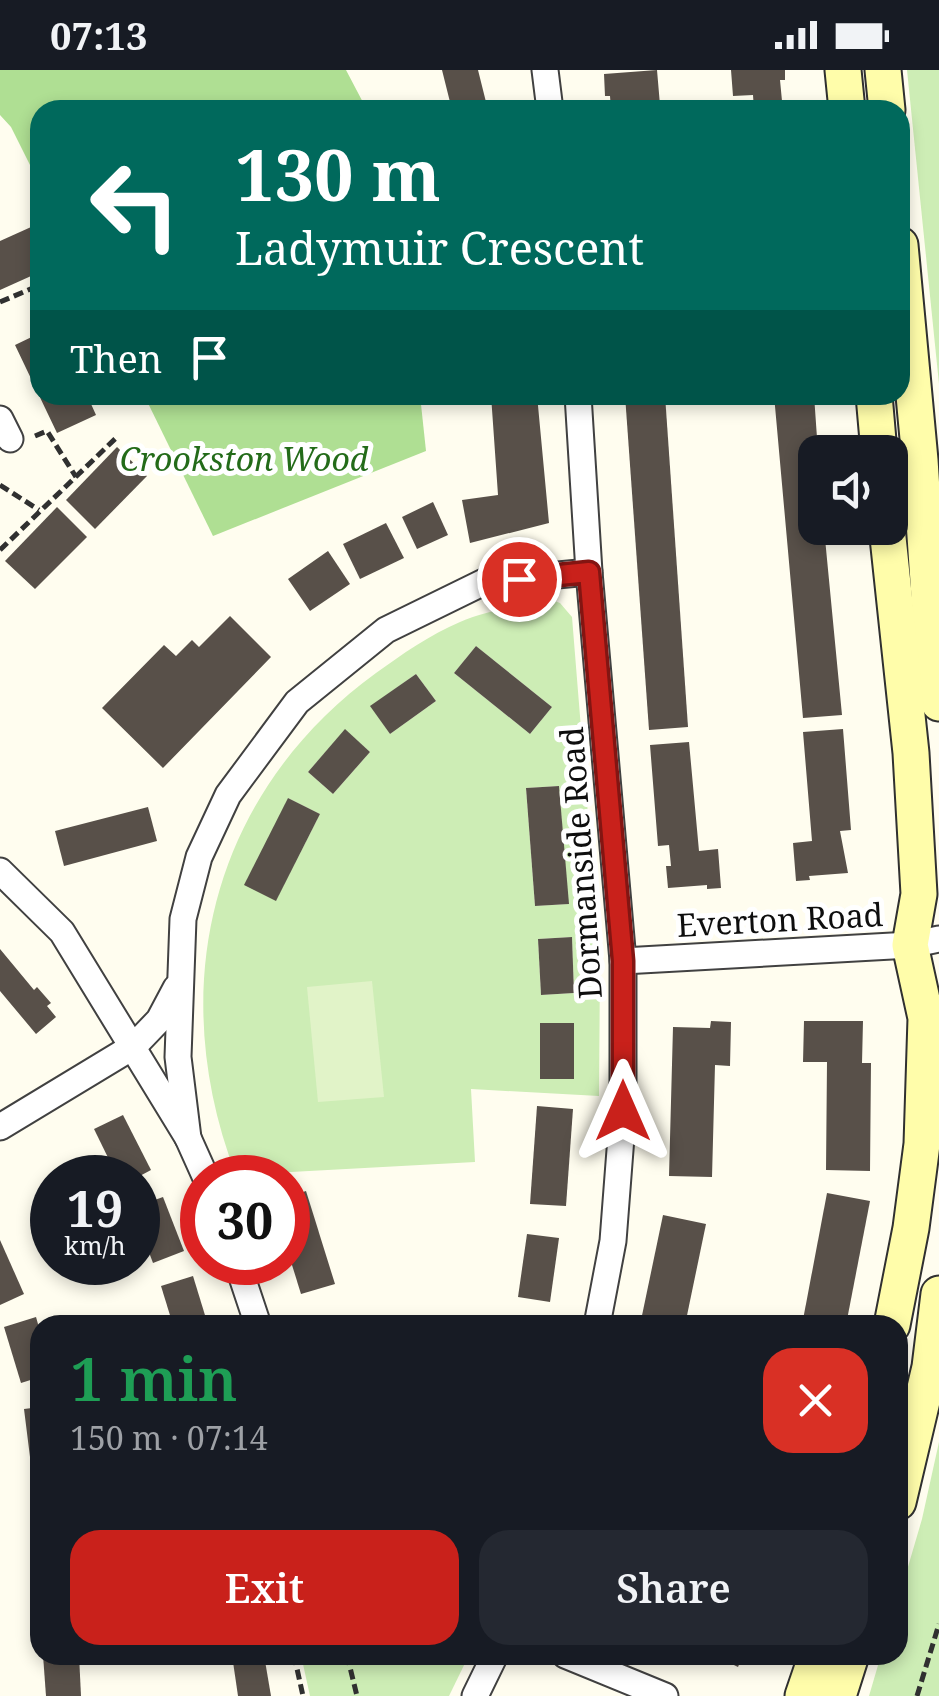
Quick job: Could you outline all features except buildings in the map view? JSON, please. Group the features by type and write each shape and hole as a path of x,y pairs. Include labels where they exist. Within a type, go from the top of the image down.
{"street":[{"path":"545,70 549,100"},
{"path":"843,70 846,100"},
{"path":"884,70 886,100"},
{"path":"910,352 939,702"},
{"name":"Dormanside Road","path":"579,405 623,961 623,1111 613,1241 599,1315"},
{"path":"875,405 878,435"},
{"path":"889,545 910,753 926,1018 922,1144 894,1315"},
{"path":"188,1138 178,1057 183,919 199,857 228,795 297,702 386,630 484,582 589,572"},
{"path":"0,871 62,932 134,1046 196,1155"},
{"name":"Everton Road","path":"623,961 924,942"},
{"path":"0,1128 134,1046 158,1020 178,983"},
{"path":"244,1285 255,1315"},
{"path":"908,1460 930,1367 939,1294"},
{"path":"475,1696 490,1665"},
{"path":"589,1665 664,1696"},
{"path":"803,1696 814,1665"},
{"path":"838,1696 848,1665"}],"path":[{"path":"0,302 30,289"},
{"path":"5,429 19,444 47,431 76,477"},
{"path":"0,550 117,437"},
{"path":"0,485 40,511"},
{"path":"917,1696 939,1624"},
{"path":"296,1665 303,1696"},
{"path":"349,1665 357,1696"}],"green space":[{"path":"0,70 346,70 362,100 30,100 30,165 11,127 0,115"},
{"path":"907,70 939,70 939,384"},
{"name":"Crookston Wood","path":"149,405 421,405 426,451 213,536"},
{"path":"549,599 560,603 572,617 600,964 599,1096 471,1089 475,1162 310,1171 310,1155 230,1155 215,1105 204,1035 205,966 217,899 240,835 274,776 320,721 376,673 427,639 493,611","holes":["476,646 552,707 530,734 454,673","416,674 436,701 390,734 371,706","345,730 370,752 333,794 308,772","559,786 568,904 535,906 526,788","288,798 320,814 276,900","572,937 574,993 541,995 538,939","540,1023 574,1023 574,1079 541,1079"]},
{"path":"372,981 384,1097 318,1102 307,987"},
{"path":"939,1442 939,1696 869,1696 878,1665 908,1665 908,1567"},
{"path":"303,1665 464,1665 449,1696 310,1696"}],"route":[{"path":"519,579 589,572 623,961 623,1111"}]}
